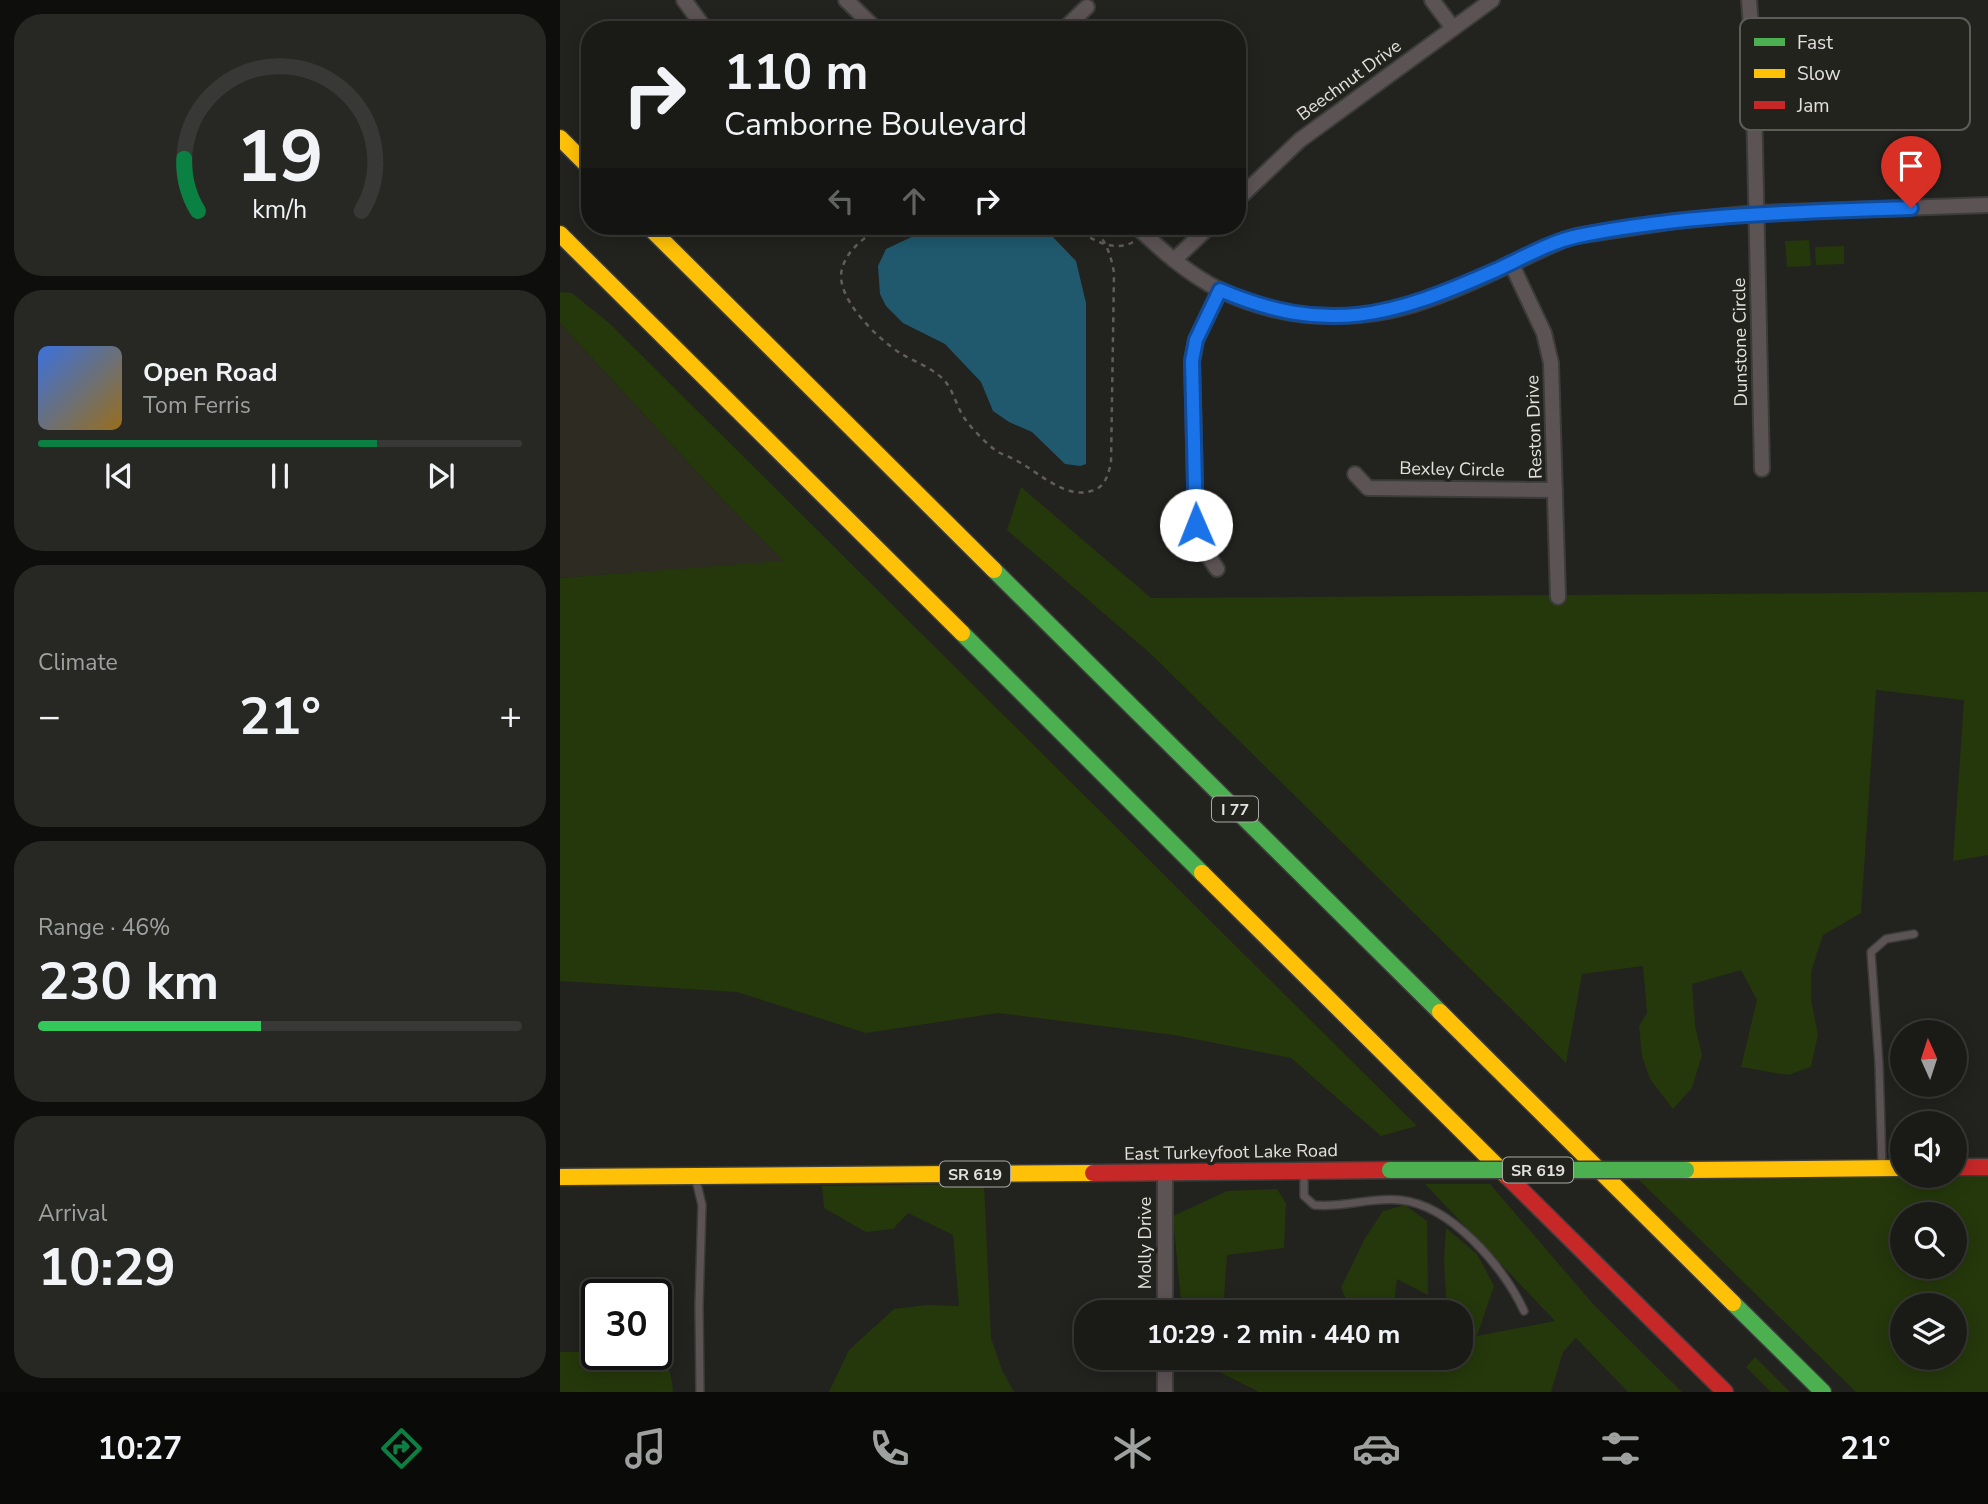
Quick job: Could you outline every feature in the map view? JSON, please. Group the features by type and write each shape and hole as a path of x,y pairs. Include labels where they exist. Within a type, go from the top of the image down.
{"main road":[{"path":"560,138 581,159"},
{"path":"560,234 1725,1392"},
{"name":"I 77","path":"657,235 1823,1392"},
{"name":"East Turkeyfoot Lake Road","path":"560,1177 1890,1167"},
{"path":"1967,1167 1988,1167"}],"street":[{"path":"684,0 699,21"},
{"path":"846,0 868,21"},
{"path":"1432,0 1453,28"},
{"name":"Beechnut Drive","path":"1246,191 1300,140 1492,0"},
{"name":"Dunstone Circle","path":"1748,0 1750,18"},
{"path":"1072,21 1087,7"},
{"name":"Dunstone Circle","path":"1754,130 1762,469"},
{"path":"1146,235 1174,260 1220,290 1269,309 1329,317 1358,316 1414,304 1576,236 1675,221 1756,214 1988,205"},
{"path":"1174,260 1200,235"},
{"name":"Reston Drive","path":"1511,263 1544,333 1551,363 1558,597"},
{"path":"1217,569 1199,543 1196,525 1192,361 1196,340 1220,290"},
{"name":"Bexley Circle","path":"1355,474 1368,488 1555,490"},
{"name":"Molly Drive","path":"1165,1173 1165,1300"},
{"path":"1165,1370 1165,1392"}],"lane":[{"path":"1882,1167 1871,951 1886,939 1914,934"},
{"path":"1304,1171 1304,1196 1314,1205 1339,1206 1387,1200 1410,1202 1464,1231 1499,1269 1516,1293 1524,1311"},
{"path":"695,1176 702,1205 700,1392"}],"path":[{"path":"871,235 851,252 842,270 843,287 862,319 877,336 900,353 935,372 946,383 964,418 995,449 1053,483 1085,492 1093,491 1105,482 1111,463 1114,273 1112,259 1099,235"},
{"path":"1087,235 1096,241 1123,247 1133,242 1136,235"}],"shaded area":[{"path":"560,323 707,483 784,562 560,578"}],"green space":[{"path":"1809,240 1811,266 1787,267 1785,241"},
{"path":"1844,246 1844,264 1816,265 1815,247"},
{"path":"560,292 572,293 609,323 1417,1126 1381,1136 1291,1058 1174,1035 998,1013 866,1033 737,992 560,981 560,578 783,561 707,483 560,323"},
{"path":"1021,487 1151,598 1988,592 1988,855 1953,861 1964,700 1876,690 1861,913 1823,935 1811,972 1811,999 1818,1035 1811,1067 1788,1075 1741,1067 1757,1000 1741,970 1692,984 1695,1025 1702,1055 1692,1088 1673,1109 1650,1079 1642,1056 1639,1026 1647,1013 1643,966 1582,974 1566,1063 1151,654 1007,530"},
{"path":"1988,1173 1988,1392 1856,1392 1639,1180 1890,1177 1890,1188 1967,1188 1967,1175"},
{"path":"984,1184 991,1338 1002,1370 1014,1392 829,1392 849,1350 894,1309 927,1305 959,1306 953,1235 908,1213 893,1229 866,1232 824,1208 822,1186"},
{"path":"1425,1184 1490,1184 1593,1304 1682,1392 1628,1392 1576,1338 1563,1352 1551,1392 1259,1392 1216,1370 1473,1370 1473,1300 1446,1300 1444,1260 1446,1228 1477,1254 1494,1286 1477,1336 1555,1321"},
{"path":"1277,1189 1286,1203 1284,1248 1227,1255 1224,1300 1181,1300 1173,1216 1227,1191"},
{"path":"1405,1205 1427,1221 1428,1295 1397,1279 1394,1300 1346,1300 1341,1288 1364,1240 1383,1211"},
{"path":"560,1352 581,1352 581,1370 668,1370 673,1392 560,1392"},
{"path":"1755,1357 1790,1392 1771,1392 1746,1367"}],"water":[{"path":"916,235 1051,235 1076,261 1086,303 1086,464 1065,464 1032,432 993,411 981,382 945,344 903,323 886,306 880,294 878,266 886,249"}],"traffic: fast":[{"path":"994,570 1440,1012"},
{"path":"962,633 1202,873"},
{"path":"1390,1170 1686,1170"},
{"path":"1733,1303 1823,1392"}],"traffic: slow":[{"path":"560,138 581,159"},
{"path":"560,234 962,633"},
{"path":"657,235 994,570"},
{"path":"1202,873 1507,1176"},
{"path":"1440,1012 1733,1303"},
{"path":"1686,1170 1890,1168"},
{"path":"560,1177 1093,1173"}],"traffic: jam":[{"path":"1967,1167 1988,1167"},
{"path":"1093,1173 1390,1170"},
{"path":"1507,1176 1725,1392"}],"route":[{"path":"1196,525 1192,361 1196,340 1220,290 1269,309 1329,317 1358,316 1414,304 1576,236 1675,221 1756,214 1911,208"}]}
